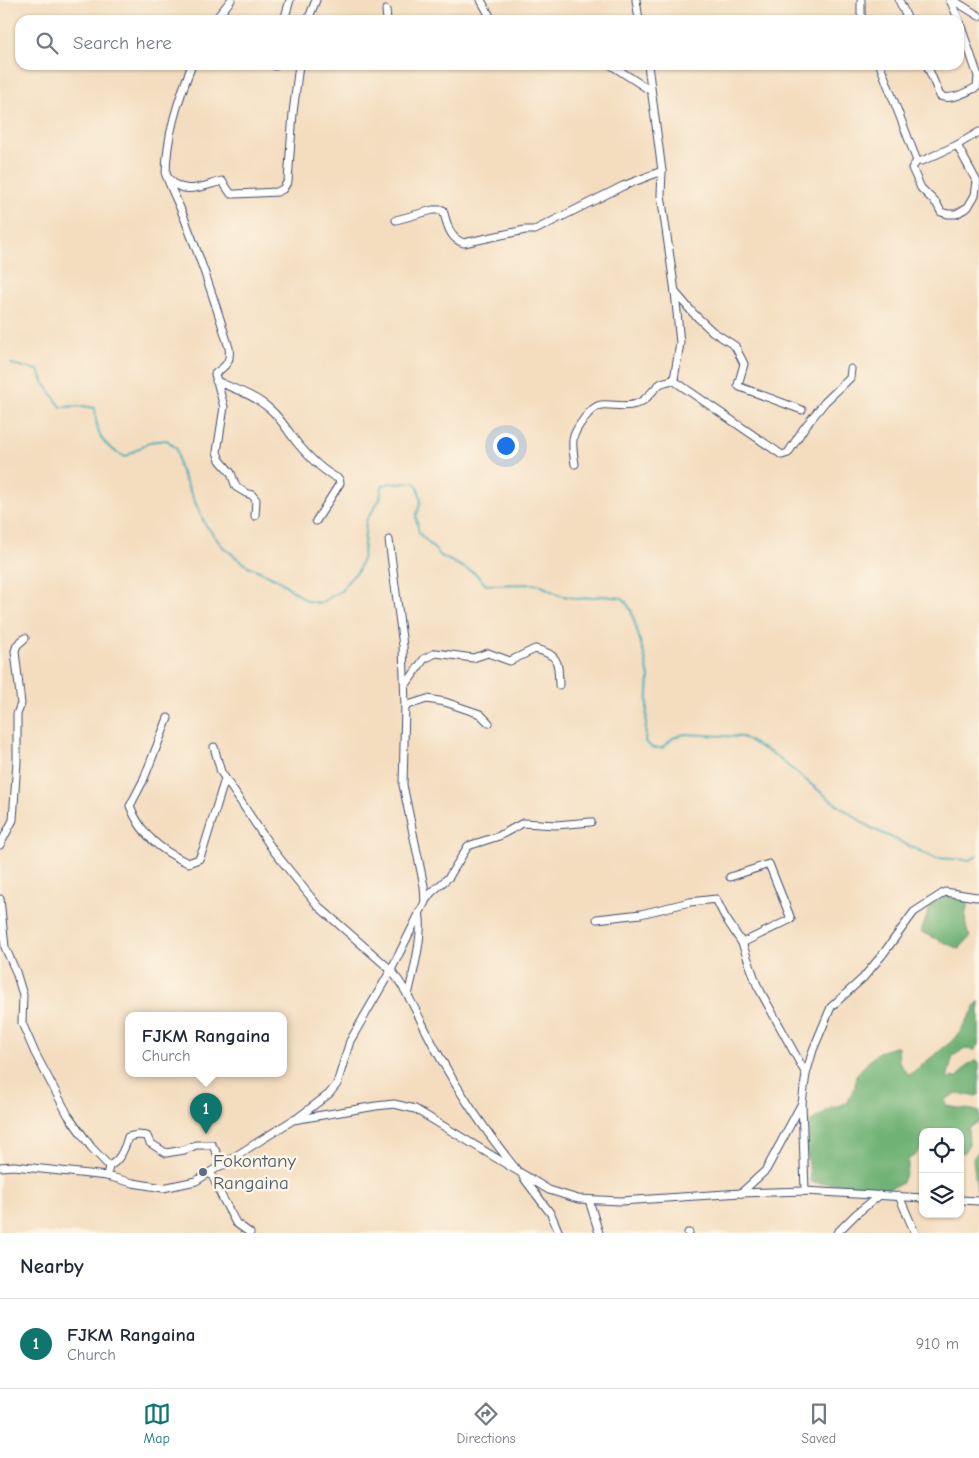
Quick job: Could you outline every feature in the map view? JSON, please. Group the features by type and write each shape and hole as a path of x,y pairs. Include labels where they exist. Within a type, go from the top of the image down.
{"street":[{"path":"219,15 231,0"},
{"path":"286,15 290,0"},
{"path":"310,15 316,0"},
{"path":"481,0 489,15"},
{"path":"636,0 638,15"},
{"path":"860,15 861,0"},
{"path":"899,0 906,15"},
{"path":"952,0 979,16"},
{"path":"952,0 957,15"},
{"path":"386,10 386,15"},
{"path":"929,70 940,96 951,97 977,87 978,76 964,35"},
{"path":"190,70 176,112 169,143 166,175 203,267 229,348 230,357 227,364 215,374 224,407 217,452 220,460 231,473 236,487 252,495 256,500 255,516"},
{"path":"166,175 170,181 183,188 199,188 222,181 231,194 277,192 283,189 288,181 298,70"},
{"path":"620,70 652,91"},
{"path":"649,70 662,171 661,195 678,311 680,343 673,380"},
{"path":"882,70 917,161"},
{"path":"917,161 922,161 957,145 979,132"},
{"path":"917,161 912,168 921,188 937,204 941,212 956,214 968,207 975,195 978,182 957,145"},
{"path":"396,220 432,210 443,210 452,236 457,241 464,243 525,230 535,230 623,186 662,171"},
{"path":"675,292 712,331 735,346 744,364 738,385 740,387 802,410"},
{"path":"673,380 782,455 788,453 804,428 825,402 850,378 851,369"},
{"path":"575,464 573,440 578,429 594,407 599,405 622,407 636,405 645,400 660,384 673,380"},
{"path":"216,381 253,398 270,409 298,443 332,475 339,479 340,483 316,521"},
{"path":"389,540 403,646 405,686 403,785 424,886 425,902"},
{"path":"0,845 13,820 17,760 17,714 21,704 15,651 17,645 25,638"},
{"path":"405,686 424,659 436,652 473,658 488,653 510,661 535,649 552,654 558,663 559,685"},
{"path":"405,706 427,699 445,702 480,714 489,722"},
{"path":"168,718 143,781 130,806 136,822 167,853 188,863 199,860 225,779"},
{"path":"214,747 221,772 225,779 273,850 318,906 391,970 408,995 420,1021 458,1089 488,1135 551,1214 559,1233"},
{"path":"0,1167 14,1166 107,1176 163,1188 196,1181 212,1173 330,1094 338,1084 350,1041 391,970 419,912 431,892 449,877 468,846 499,836 523,823 556,825 591,822"},
{"path":"730,877 769,864 791,918 742,943"},
{"path":"805,1192 802,1103 806,1074 813,1050 831,1007 863,978 914,912 945,892 976,897"},
{"path":"0,899 5,946 23,995 22,1023 35,1053 68,1115 91,1147 108,1166 107,1176"},
{"path":"597,919 641,914 690,902 716,899 725,918 742,943 757,985 806,1074"},
{"path":"408,995 421,920 419,912"},
{"path":"741,1193 766,1170 802,1103"},
{"path":"293,1120 327,1113 394,1104 416,1110 548,1190 578,1199 621,1201 741,1193 805,1192 919,1198"},
{"path":"108,1166 114,1164 124,1150 128,1137 138,1134 146,1136 150,1143 166,1153 184,1150 196,1145 212,1145 224,1165"},
{"path":"212,1173 236,1223 250,1233"},
{"path":"837,1233 856,1214 880,1195"},
{"path":"899,1196 915,1233"},
{"path":"589,1200 599,1233"},
{"path":"964,1200 979,1200"}],"green space":[{"path":"945,896 969,902 965,919 970,937 959,949 921,932 931,905"},
{"path":"979,1001 979,1045 975,1050 964,1049 953,1056 947,1078 958,1077 967,1065 977,1060 979,1063 979,1095 958,1094 945,1099 946,1106 979,1111 979,1121 968,1128 969,1144 964,1152 964,1128 919,1128 919,1150 915,1156 908,1159 908,1169 901,1184 887,1189 811,1182 806,1144 810,1122 831,1108 846,1103 855,1087 856,1075 878,1052 898,1046 899,1063 909,1075 956,1038"},
{"path":"979,1151 979,1193 977,1193 973,1158"}],"waterway":[{"path":"11,364 38,370 44,383 61,407 83,406 95,408 101,438 110,448 125,457 149,442 167,440 177,449 179,467 205,524 222,546 246,565 277,579 307,601 320,603 341,591 358,571 363,556 366,521 380,499 382,486 389,483 414,482 418,487 421,501 416,517 419,533 441,556 476,574 486,585 538,584 559,595 578,599 602,596 623,598 631,610 649,677 645,741 652,748 662,748 673,738 685,734 742,737 773,754 832,801 871,828 935,858 970,860 979,855"}],"place":[{"name":"FJKM Rangaina","path":"206,1134"},
{"name":"Fokontany Rangaina","path":"203,1172"}]}
